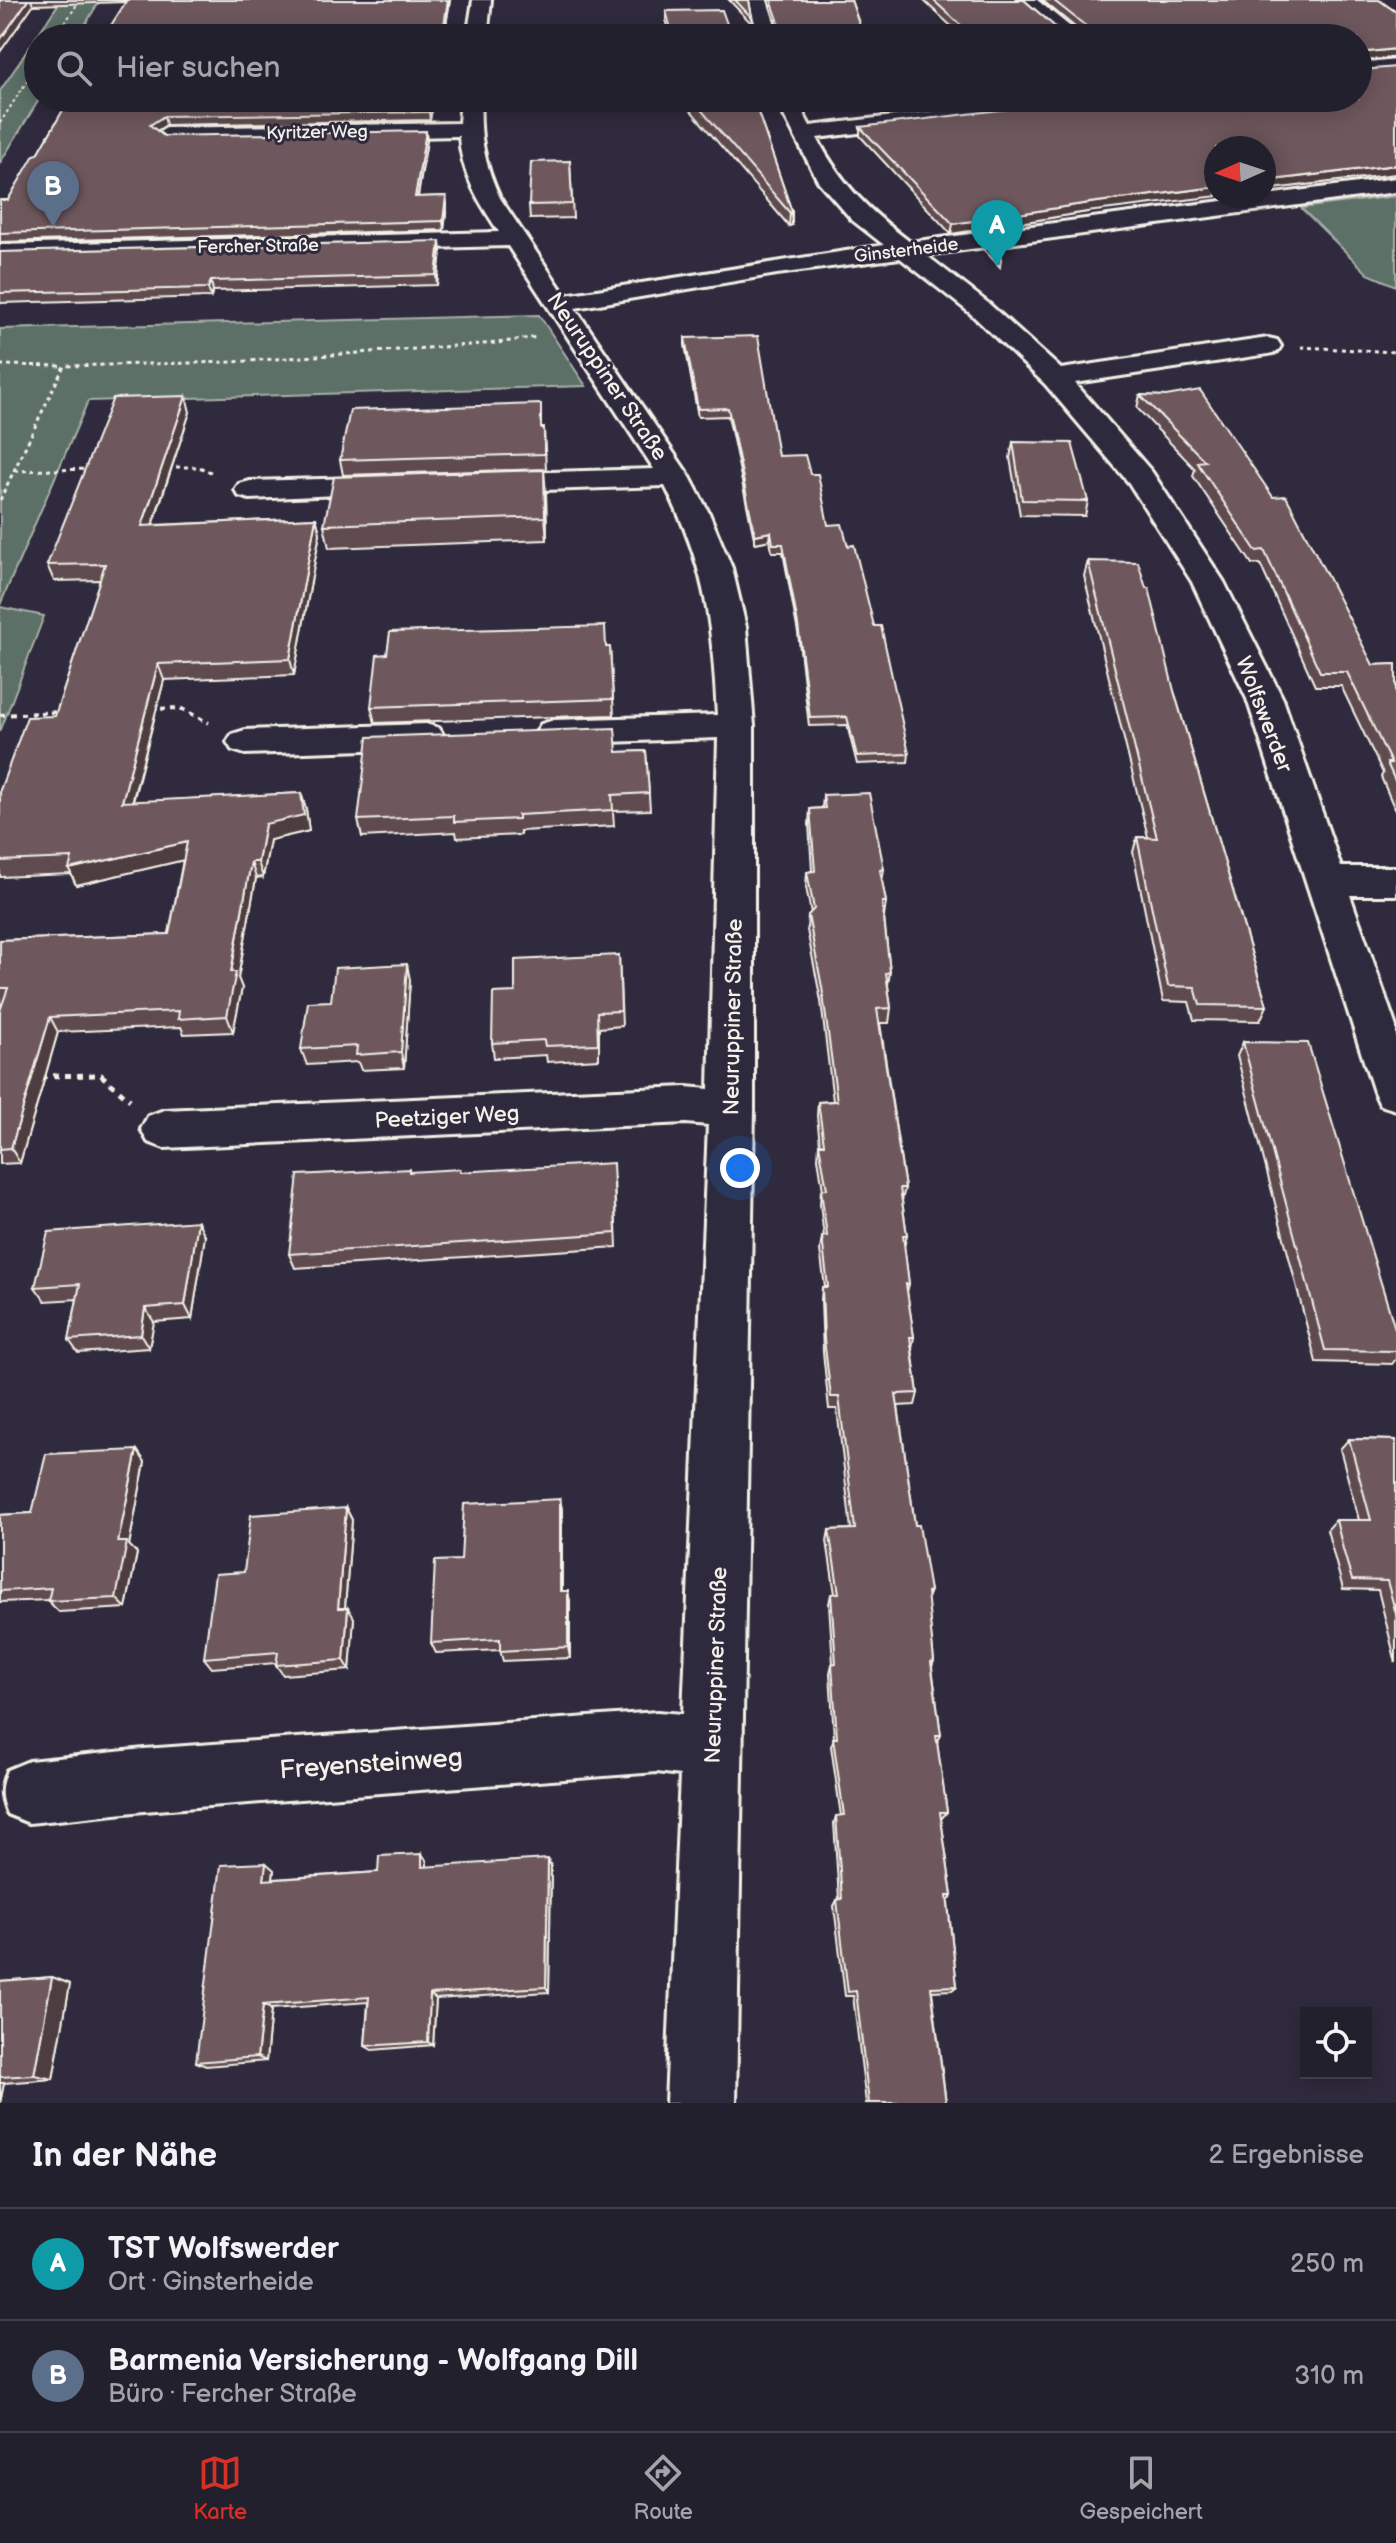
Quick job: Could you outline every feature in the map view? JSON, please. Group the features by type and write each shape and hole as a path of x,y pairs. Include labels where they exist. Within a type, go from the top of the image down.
{"street":[{"path":"479,24 482,0"},
{"path":"758,0 765,24"},
{"path":"1026,0 1056,24"},
{"path":"1372,69 1396,66"},
{"name":"Neuruppiner Straße","path":"470,112 471,161 488,198 675,477 694,513 716,568 729,627 736,726 731,1109 701,2103"},
{"name":"Wolfswerder","path":"792,112 835,186 860,215 979,308 1055,378 1141,478 1208,582 1265,699 1396,1092"},
{"path":"802,133 979,112"},
{"name":"Kyritzer Weg","path":"166,135 468,129"},
{"name":"Ginsterheide","path":"561,303 777,267 1396,185"},
{"name":"Fercher Straße","path":"0,252 515,239"},
{"path":"1055,378 1268,346"},
{"path":"464,483 675,477"},
{"path":"250,490 418,485"},
{"path":"519,733 736,726"},
{"path":"245,742 456,735"},
{"path":"1324,881 1396,881"},
{"name":"Peetziger Weg","path":"164,1129 686,1105 731,1109"},
{"name":"Freyensteinweg","path":"29,1792 144,1780 657,1742 712,1748"}],"path":[{"path":"64,24 80,0"},
{"path":"0,123 24,86"},
{"path":"0,365 233,362 542,337"},
{"path":"1268,346 1396,352"},
{"path":"1,496 64,366"},
{"path":"168,467 199,467 250,490"},
{"path":"15,471 105,469"},
{"path":"150,709 180,708 245,742"},
{"path":"0,715 75,712"},
{"path":"29,1076 101,1075 164,1129"}],"green space":[{"path":"61,0 100,0 85,24 45,24"},
{"path":"24,55 24,112 31,112 0,163 0,91"},
{"path":"1396,196 1396,286 1368,274 1301,208"},
{"path":"539,315 586,386 88,401 0,605 0,329"},
{"path":"0,607 44,616 0,732"}],"building":[{"path":"0,0 28,0 0,40"},
{"path":"127,0 448,0 444,24 112,24"},
{"path":"735,0 749,0 752,18"},
{"path":"771,0 851,0 859,24 780,24"},
{"path":"933,0 1024,0 1052,24 960,24"},
{"path":"1053,0 1379,0 1396,12 1396,49 1372,52 1372,24 1083,24"},
{"path":"722,10 727,24 670,24 666,11"},
{"path":"1396,67 1396,165 1276,180 1276,136 1204,136 1204,189 953,224 860,127 984,112 1372,112 1372,69"},
{"path":"62,112 429,112 164,116 150,125 164,136 426,131 415,197 446,196 443,221 0,233 0,200 8,200 34,155 38,154"},
{"path":"703,112 758,112 790,213"},
{"path":"570,161 572,204 529,205 531,162"},
{"path":"440,241 436,275 211,281 208,288 0,293 0,252"},
{"path":"998,241 1001,259 985,243"},
{"path":"758,336 778,456 805,455 810,474 818,474 828,525 842,524 848,546 854,545 874,626 881,626 909,754 857,756 847,717 810,718 798,625 783,544 773,544 771,532 755,535 728,408 698,409 685,338"},
{"path":"1200,390 1273,497 1286,496 1373,665 1396,664 1396,783 1387,763 1391,763 1347,672 1320,672 1264,550 1256,551 1197,462 1205,461 1140,395 1166,396"},
{"path":"186,396 142,526 316,518 290,659 158,664 122,802 301,793 304,815 265,824 258,862 251,862 231,972 236,972 227,1016 178,1019 179,1011 50,1017 11,1148 0,1149 0,1011 8,988 0,988 0,940 169,934 187,842 69,869 72,858 0,861 0,790 27,717 55,716 105,564 47,565 113,398"},
{"path":"541,404 544,454 340,460 350,410"},
{"path":"1013,442 1072,443 1088,501 1022,500"},
{"path":"544,470 545,517 324,525 334,477"},
{"path":"1088,561 1138,562 1146,588 1149,588 1174,691 1267,1006 1200,1005 1195,987 1168,986 1137,837 1157,838"},
{"path":"605,626 606,647 610,647 613,699 371,707 377,655 387,654 390,632"},
{"path":"615,728 617,752 646,751 649,793 612,795 613,810 454,822 454,816 358,820 368,737"},
{"path":"869,793 884,869 880,870 886,902 882,902 890,972 886,973 891,1008 877,1009 905,1188 900,1188 907,1235 903,1235 909,1284 906,1284 918,1393 896,1394 915,1525 919,1525 930,1591 927,1592 934,1661 931,1662 941,1735 936,1735 947,1812 940,1812 952,1896 947,1896 957,1986 931,1987 946,2103 869,2103 856,1991 848,1992 837,1900 842,1899 836,1816 844,1815 833,1738 837,1738 832,1664 836,1663 831,1594 839,1593 829,1530 855,1529 839,1397 831,1397 824,1339 822,1287 828,1287 822,1237 827,1236 821,1190 827,1189 819,1144 824,1144 818,1102 837,1101 822,987 808,915 814,909 807,872 815,871 810,809 825,808 823,795"},
{"path":"619,955 621,1011 597,1012 598,1044 545,1046 544,1040 492,1043 493,993 515,992 515,960"},
{"path":"407,964 401,1052 356,1055 357,1046 301,1049 308,1002 331,1001 335,968"},
{"path":"1243,1042 1308,1043 1396,1332 1396,1351 1325,1350"},
{"path":"613,1163 616,1233 289,1254 298,1175 409,1169 409,1172 460,1169 460,1172"},
{"path":"198,1221 185,1305 145,1308 141,1335 69,1340 80,1284 35,1287 48,1232"},
{"path":"1349,1439 1396,1440 1396,1614 1387,1581 1352,1580 1343,1549 1336,1520 1371,1520"},
{"path":"137,1450 118,1542 127,1542 116,1598 48,1601 51,1588 0,1591 0,1515 32,1513 46,1454"},
{"path":"560,1499 560,1591 568,1591 568,1647 500,1651 500,1639 431,1643 435,1561 461,1560 464,1504"},
{"path":"346,1508 338,1608 348,1608 344,1660 276,1665 278,1652 204,1658 215,1574 244,1572 251,1515"},
{"path":"422,1854 422,1867 548,1859 546,1987 430,1994 428,2042 365,2046 369,1997 263,2005 257,2057 196,2062 221,1865 266,1863 264,1880 378,1872 379,1856"},
{"path":"52,1977 34,2075 0,2077 0,1981"}],"place":[{"name":"Barmenia Versicherung - Wolfgang Dill","path":"53,227"},
{"name":"TST Wolfswerder","path":"997,266"}]}
